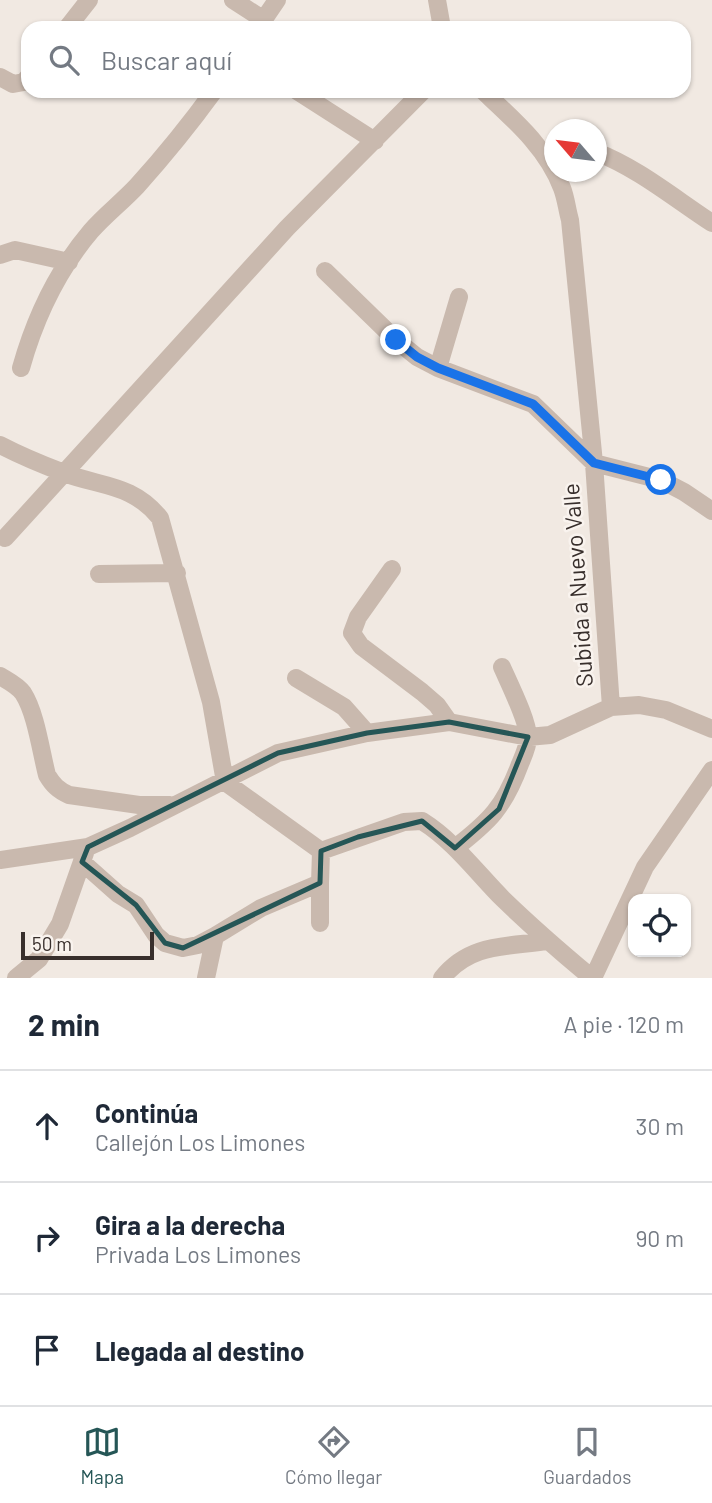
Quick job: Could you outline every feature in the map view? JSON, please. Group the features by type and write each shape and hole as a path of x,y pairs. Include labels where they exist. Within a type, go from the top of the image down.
{"street":[{"path":"72,21 89,0"},
{"path":"233,0 258,21"},
{"path":"263,21 277,0"},
{"path":"437,0 441,21"},
{"path":"0,77 13,84 21,83"},
{"path":"21,368 37,317 69,262 93,230 136,187 209,98"},
{"path":"308,98 374,141"},
{"path":"5,538 287,228 417,98"},
{"name":"Subida a Nuevo Valle","path":"490,98 535,142 552,166 562,189 570,220 594,463 611,707 639,705 666,710 712,729"},
{"path":"535,142 544,143"},
{"path":"607,156 712,223"},
{"path":"0,255 15,250 69,262"},
{"path":"325,271 417,357 438,368 533,404 594,463 661,480 712,511"},
{"path":"438,368 459,297"},
{"path":"0,445 65,473 130,492 148,502 160,518 177,573 211,702 225,782 321,851"},
{"path":"392,569 358,617 352,633 361,646 437,705 449,722"},
{"path":"99,574 177,573"},
{"path":"455,848 488,823 499,809 513,782 528,737 502,667"},
{"path":"0,676 14,684 29,704 47,775 60,791 69,795 139,805 174,805"},
{"path":"296,678 344,707 367,733"},
{"path":"0,860 85,854 174,805 225,782 251,765 278,754 367,733 449,722 528,737 550,735 611,707"},
{"path":"321,851 404,822 422,821 455,848 547,941 592,978 645,867 712,770"},
{"path":"320,923 321,851"},
{"path":"85,854 118,894 136,905 156,935 165,943 183,948 198,945 261,908 320,883"},
{"path":"16,978 39,959 60,924 85,854"},
{"path":"206,978 215,936"},
{"path":"442,978 457,962 476,951 547,941"}],"highlighted area":[{"path":"449,722 528,737 499,809 455,848 422,821 358,837 321,851 320,883 183,948 165,943 136,905 82,862 88,847 278,753 367,733"}],"route":[{"path":"396,340 417,357 438,368 533,404 594,463 661,480"}]}
